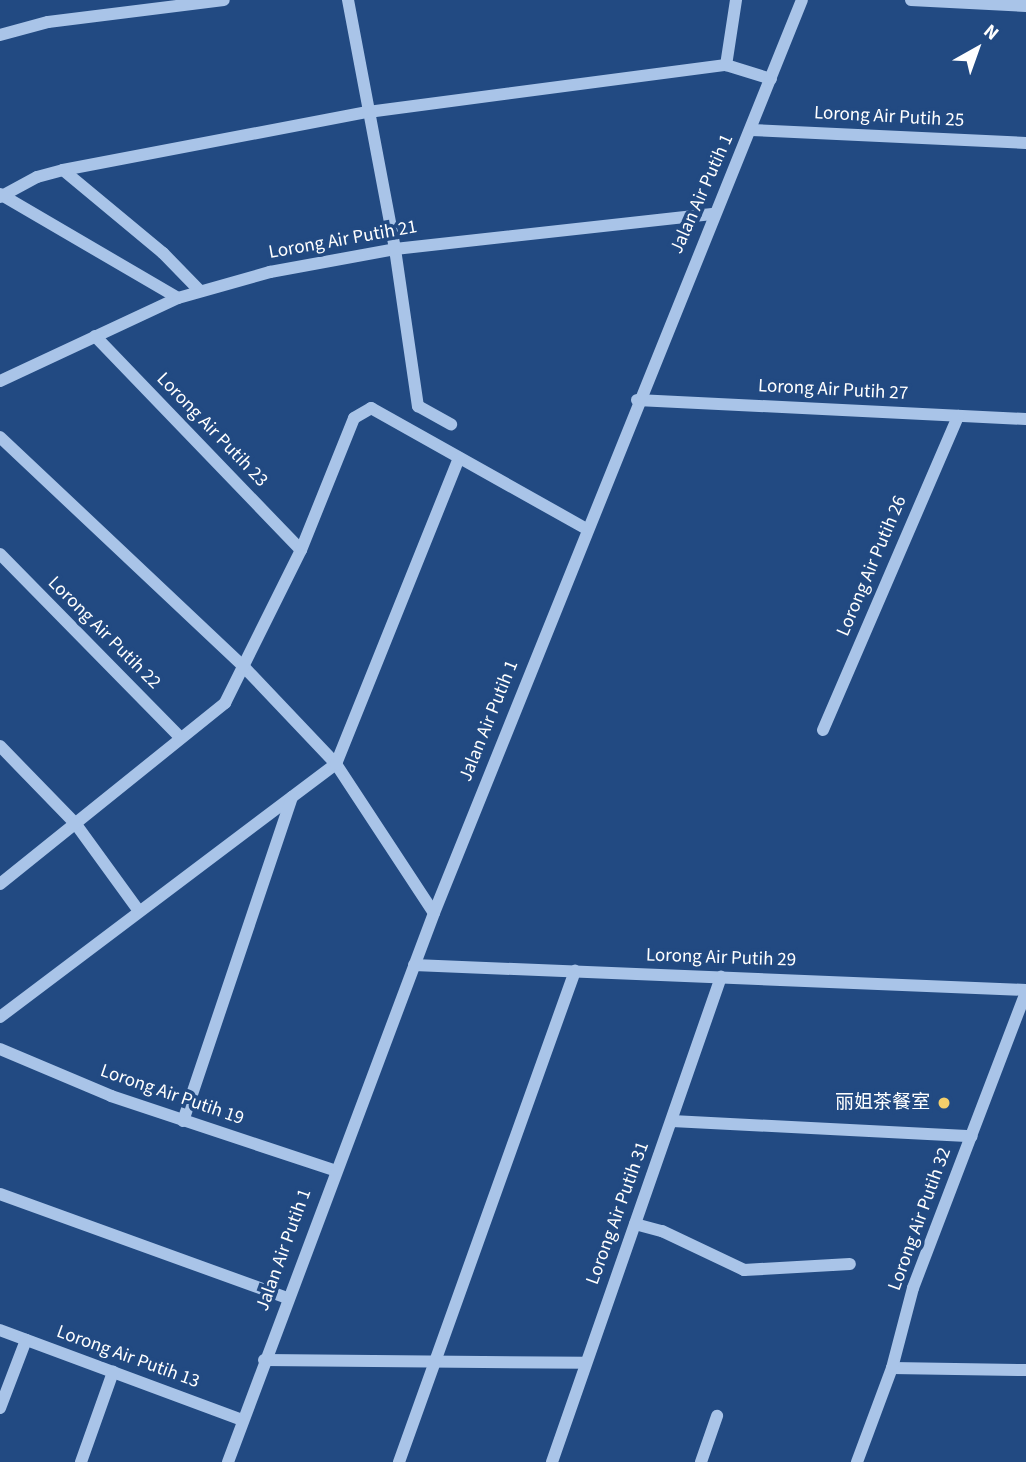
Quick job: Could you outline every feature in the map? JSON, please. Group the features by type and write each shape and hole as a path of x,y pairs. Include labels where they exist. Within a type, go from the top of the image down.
{"street":[{"path":"0,35 48,22 224,0"},
{"path":"348,0 394,249 418,406 451,424"},
{"path":"726,65 736,0"},
{"name":"Jalan Air Putih 1","path":"228,1462 334,1170 434,914 637,400 712,214 751,130 802,0"},
{"path":"911,0 1026,6"},
{"path":"1,196 37,177 63,170 368,112 726,65 771,79"},
{"name":"Lorong Air Putih 25","path":"751,130 1026,143"},
{"path":"63,170 163,253 199,290"},
{"path":"1,196 178,299"},
{"name":"Lorong Air Putih 21","path":"0,381 199,290 394,249 712,214"},
{"name":"Lorong Air Putih 23","path":"95,336 301,550"},
{"name":"Lorong Air Putih 27","path":"637,400 1026,419"},
{"path":"0,884 225,703 301,550 354,418 371,408 587,529"},
{"name":"Lorong Air Putih 26","path":"822,730 958,416"},
{"path":"0,437 244,667 336,765 434,914"},
{"path":"0,1017 336,765 458,457"},
{"name":"Lorong Air Putih 22","path":"0,554 181,738"},
{"path":"0,746 75,823 139,911"},
{"path":"183,1121 292,797"},
{"name":"Lorong Air Putih 29","path":"414,965 1026,991"},
{"path":"399,1462 575,971"},
{"name":"Lorong Air Putih 31","path":"552,1462 721,977"},
{"name":"Lorong Air Putih 32","path":"858,1462 892,1368 914,1288 1026,991"},
{"name":"Lorong Air Putih 19","path":"0,1049 183,1121 334,1170"},
{"path":"672,1121 972,1136"},
{"path":"0,1194 286,1298"},
{"path":"635,1224 662,1231 744,1270 850,1264"},
{"name":"Lorong Air Putih 13","path":"0,1330 242,1420"},
{"path":"0,1408 26,1340"},
{"path":"264,1360 436,1359 585,1363"},
{"path":"892,1368 1026,1370"},
{"path":"80,1462 113,1372"},
{"path":"701,1462 717,1416"}],"place":[{"name":"丽姐茶餐室","path":"944,1103"}]}
